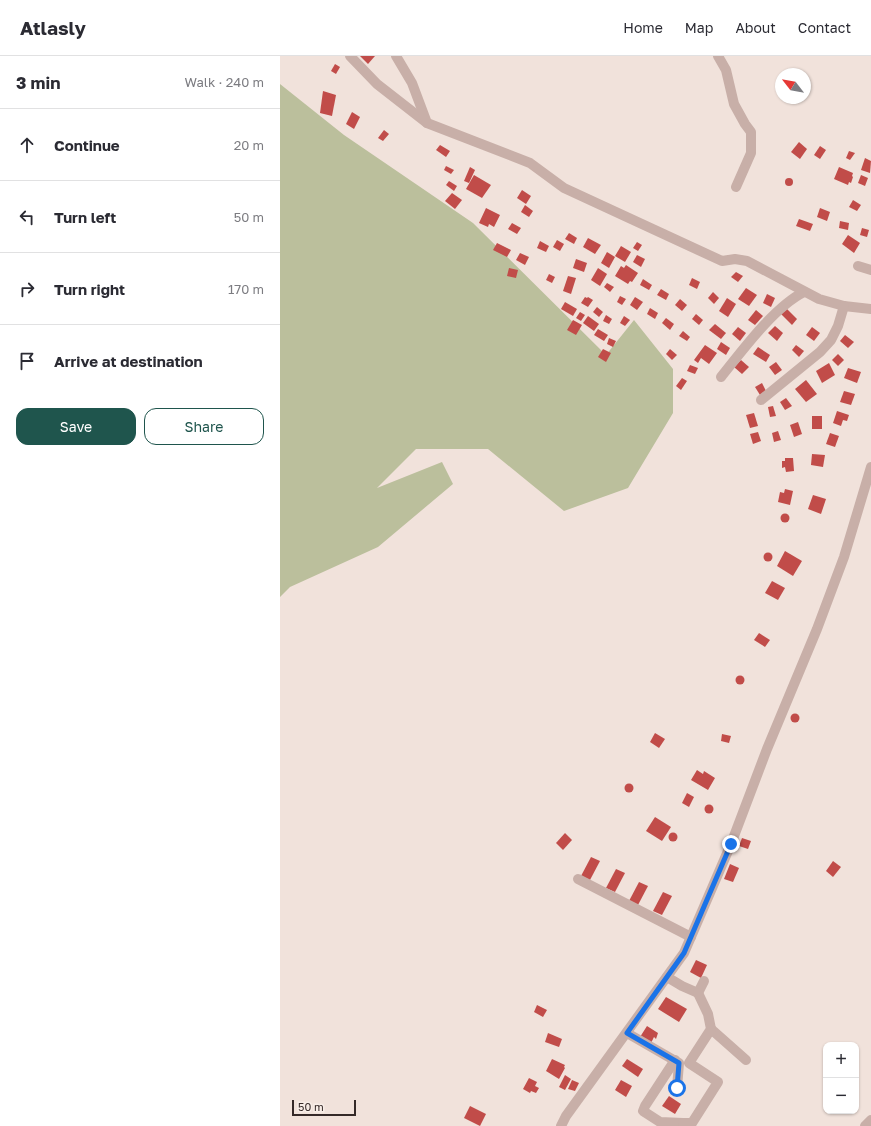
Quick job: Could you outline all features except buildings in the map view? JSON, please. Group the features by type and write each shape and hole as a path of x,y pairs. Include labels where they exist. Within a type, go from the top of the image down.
{"street":[{"path":"350,56 377,84 427,123 530,163 564,188 722,261 735,259 748,261 819,299 844,306 871,309"},
{"path":"396,56 412,83 427,123"},
{"path":"718,56 726,70 734,104 751,132 751,153 736,187"},
{"path":"858,266 871,270"},
{"path":"721,377 782,307 794,297 804,292"},
{"path":"761,400 820,352 831,340 838,326 844,306"},
{"path":"564,1124 684,953 731,844 767,749 820,622 844,557 871,467"},
{"path":"578,879 691,937"},
{"path":"667,977 698,993 708,1014 711,1029 746,1060"},
{"path":"698,993 704,981"},
{"path":"675,1060 643,1111 660,1122 684,1124 692,1123 718,1082 688,1063 711,1029"},
{"path":"627,1033 679,1063 677,1088"},
{"path":"865,1126 871,1120"}],"green space":[{"path":"280,84 344,135 473,223 606,355 634,320 673,369 673,413 628,488 564,511 488,449 416,449 377,488 442,462 453,484 378,547 290,587 280,597"}],"route":[{"path":"677,1088 679,1063 627,1033 684,953 731,844"}]}
